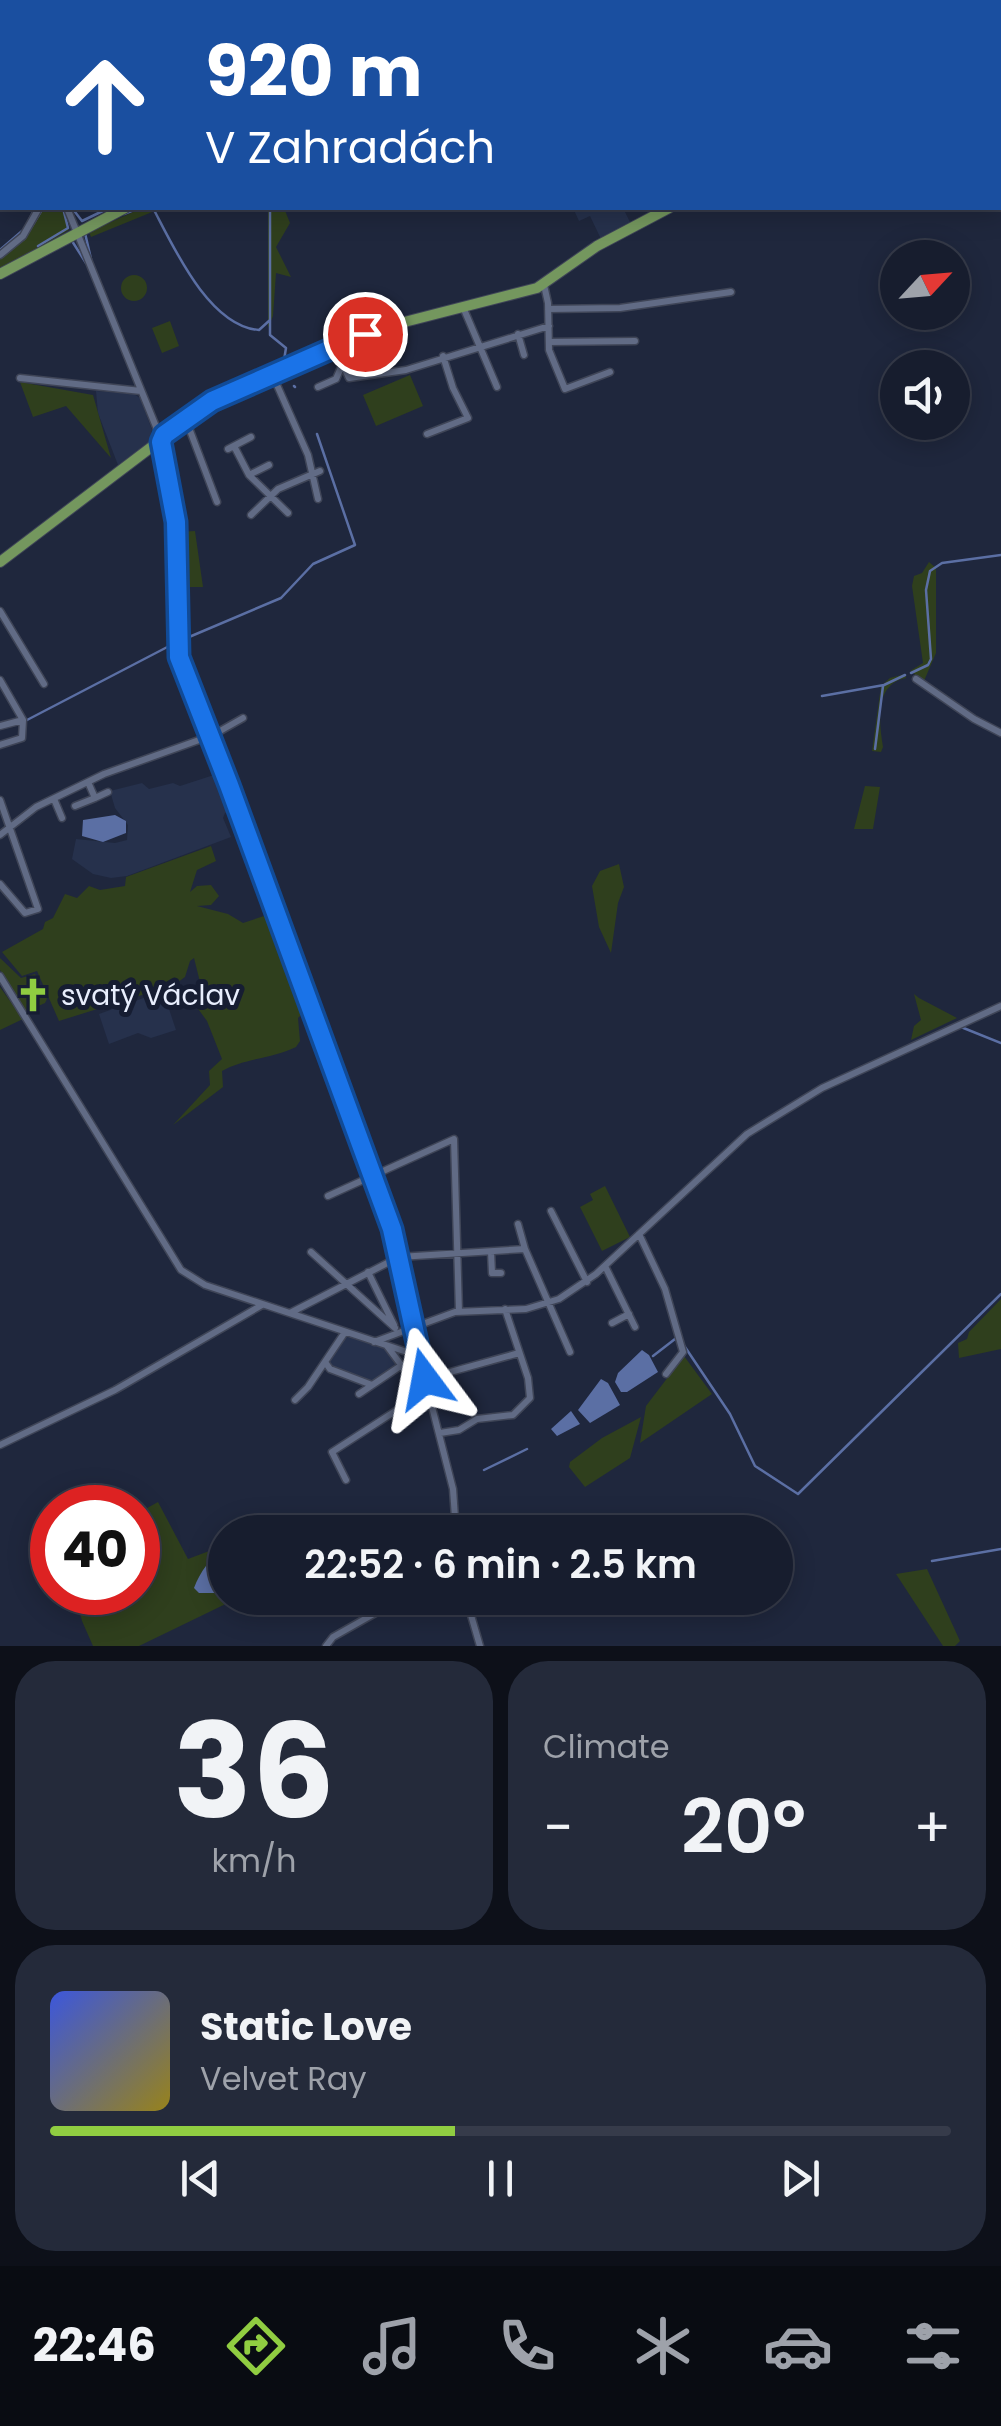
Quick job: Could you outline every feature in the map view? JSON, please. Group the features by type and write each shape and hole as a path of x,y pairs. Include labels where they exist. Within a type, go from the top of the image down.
{"main road":[{"path":"0,274 121,210"},
{"path":"0,562 212,401 382,328 544,285 596,246 665,210"}],"street":[{"path":"0,254 23,236 38,210"},
{"path":"68,210 160,438 176,522 180,662 399,1257 425,1391 440,1432 453,1489 455,1515"},
{"path":"544,285 549,342 565,389 610,372"},
{"path":"548,308 620,308 731,292"},
{"path":"463,308 496,387"},
{"path":"336,348 349,378 406,370 548,326"},
{"path":"518,334 524,354"},
{"path":"549,342 635,341"},
{"path":"426,434 468,418 452,388 443,356"},
{"path":"318,386 336,379 342,365"},
{"path":"272,375 307,452 318,498"},
{"path":"20,378 141,392"},
{"path":"185,419 217,502"},
{"path":"251,437 231,447 249,475 288,513"},
{"path":"249,475 269,465"},
{"path":"251,516 271,495 320,471"},
{"path":"0,611 44,684"},
{"path":"916,679 1001,733"},
{"path":"0,680 4,693 23,720 22,738 0,746"},
{"path":"0,835 11,824 88,782 210,736 243,718"},
{"path":"0,726 23,720"},
{"path":"88,782 95,798"},
{"path":"75,806 108,792"},
{"path":"54,799 62,818"},
{"path":"0,800 39,912 25,913 0,884"},
{"path":"0,976 176,1264 198,1282 419,1356"},
{"path":"374,1342 396,1330 459,1312 550,1304 587,1282 753,1130 818,1090 1001,1006"},
{"path":"328,1196 454,1139 459,1312"},
{"path":"550,1212 587,1282"},
{"path":"518,1224 570,1352"},
{"path":"639,1234 665,1288 682,1352 666,1374"},
{"path":"290,1314 399,1257 525,1249"},
{"path":"312,1252 396,1330"},
{"path":"491,1252 492,1273 501,1273"},
{"path":"605,1266 635,1326"},
{"path":"368,1272 396,1330"},
{"path":"0,1444 115,1390 262,1304"},
{"path":"440,1432 459,1430 478,1419 516,1413 530,1395 504,1310"},
{"path":"612,1322 629,1314"},
{"path":"295,1400 345,1332"},
{"path":"386,1346 425,1391"},
{"path":"425,1379 519,1353"},
{"path":"325,1362 330,1368 372,1385"},
{"path":"360,1394 402,1365"},
{"path":"346,1480 332,1452 425,1391"},
{"path":"326,1646 332,1637 371,1615"},
{"path":"471,1615 480,1646"}],"shaded area":[{"path":"574,210 624,210 630,222 601,239 590,216 579,221"},
{"path":"96,391 134,394 140,398 152,430 149,442 118,465 98,413"},
{"path":"220,773 234,810 223,818 231,837 127,876 93,874 72,859 76,839 115,843 127,840 128,825 115,808 110,791 142,783 149,789 173,783 180,786"},
{"path":"163,991 176,1030 151,1038 138,1033 109,1044 99,1014"},
{"path":"345,1336 388,1349 400,1365 371,1383 333,1369 328,1361"}],"green space":[{"path":"41,210 64,210 69,230 0,271 0,257 28,233"},
{"path":"138,210 157,210 91,237 89,232"},
{"path":"268,210 285,210 290,223 276,247 291,277 276,273 273,316 268,328"},
{"path":"134,275 143,279 147,288 143,297 134,301 125,297 121,288 125,279"},
{"path":"170,321 179,346 162,353 152,328"},
{"path":"410,375 423,406 376,426 363,395"},
{"path":"20,382 93,395 111,458 66,406 33,417"},
{"path":"195,531 203,587 180,587 178,532"},
{"path":"929,562 936,568 936,653 924,681 910,671 923,663 912,586 914,576 922,573"},
{"path":"905,674 906,678 888,688 884,696 880,716 883,747 881,752 872,751 881,686 890,678"},
{"path":"865,786 880,787 873,829 854,829"},
{"path":"211,846 216,861 197,870 190,892 197,886 211,885 219,896 211,905 197,906 228,914 243,923 274,916 308,1008 298,1018 300,1041 296,1047 222,1071 223,1087 173,1125 210,1085 209,1071 222,1059 207,1021 193,1002 202,990 194,958 185,977 174,985 59,1021 37,971 22,976 2,952 43,929 65,894 77,898 89,886 100,890 125,886 126,877"},
{"path":"619,864 624,887 611,953 599,927 592,886 600,871"},
{"path":"0,958 21,978 35,974 47,999 45,1003 25,1012 0,970"},
{"path":"0,987 23,1019 0,1030"},
{"path":"914,994 957,1018 911,1040 914,1026 921,1020"},
{"path":"605,1186 630,1237 602,1251 580,1207 593,1200 590,1194"},
{"path":"1001,1299 1001,1349 959,1358 958,1343 967,1339 969,1332"},
{"path":"684,1356 712,1394 640,1443 646,1406"},
{"path":"641,1417 630,1458 585,1487 569,1467 570,1462 602,1438"},
{"path":"160,1506 188,1559 208,1551 208,1566 202,1573 208,1577 208,1613 139,1646 93,1646 80,1615 160,1615"},
{"path":"927,1569 960,1641 955,1646 943,1646 896,1574"}],"water":[{"path":"115,815 126,821 126,833 103,842 82,836 83,820"},
{"path":"642,1350 658,1372 621,1392 615,1382 618,1373"},
{"path":"601,1379 608,1383 620,1405 590,1423 578,1410"},
{"path":"571,1411 580,1424 557,1436 551,1429"},
{"path":"208,1564 208,1593 199,1593 194,1588"}],"waterway":[{"path":"29,220 34,210"},
{"path":"24,239 42,210"},
{"path":"38,246 68,228 64,210"},
{"path":"74,210 82,221 105,210"},
{"path":"124,214 134,210"},
{"path":"154,210 195,282 224,315 259,330 270,320"},
{"path":"270,210 270,335 286,348 284,360"},
{"path":"0,250 22,231"},
{"path":"85,233 91,259"},
{"path":"72,241 86,263"},
{"path":"182,640 281,598 313,564 355,545 317,434"},
{"path":"911,673 928,665 931,659 926,590 930,571 942,563 1001,555"},
{"path":"27,720 175,643"},
{"path":"822,696 884,685 905,675"},
{"path":"875,749 883,686"},
{"path":"961,1027 1001,1043"},
{"path":"683,1344 730,1414 755,1466 798,1494 1001,1294"},
{"path":"653,1356 675,1339"},
{"path":"484,1470 527,1449"},
{"path":"932,1561 1001,1549"}],"place":[{"name":"svatý Václav","path":"33,995"}],"route":[{"path":"365,334 206,404 164,435 161,442 176,522 179,657 392,1229 425,1379"}]}
